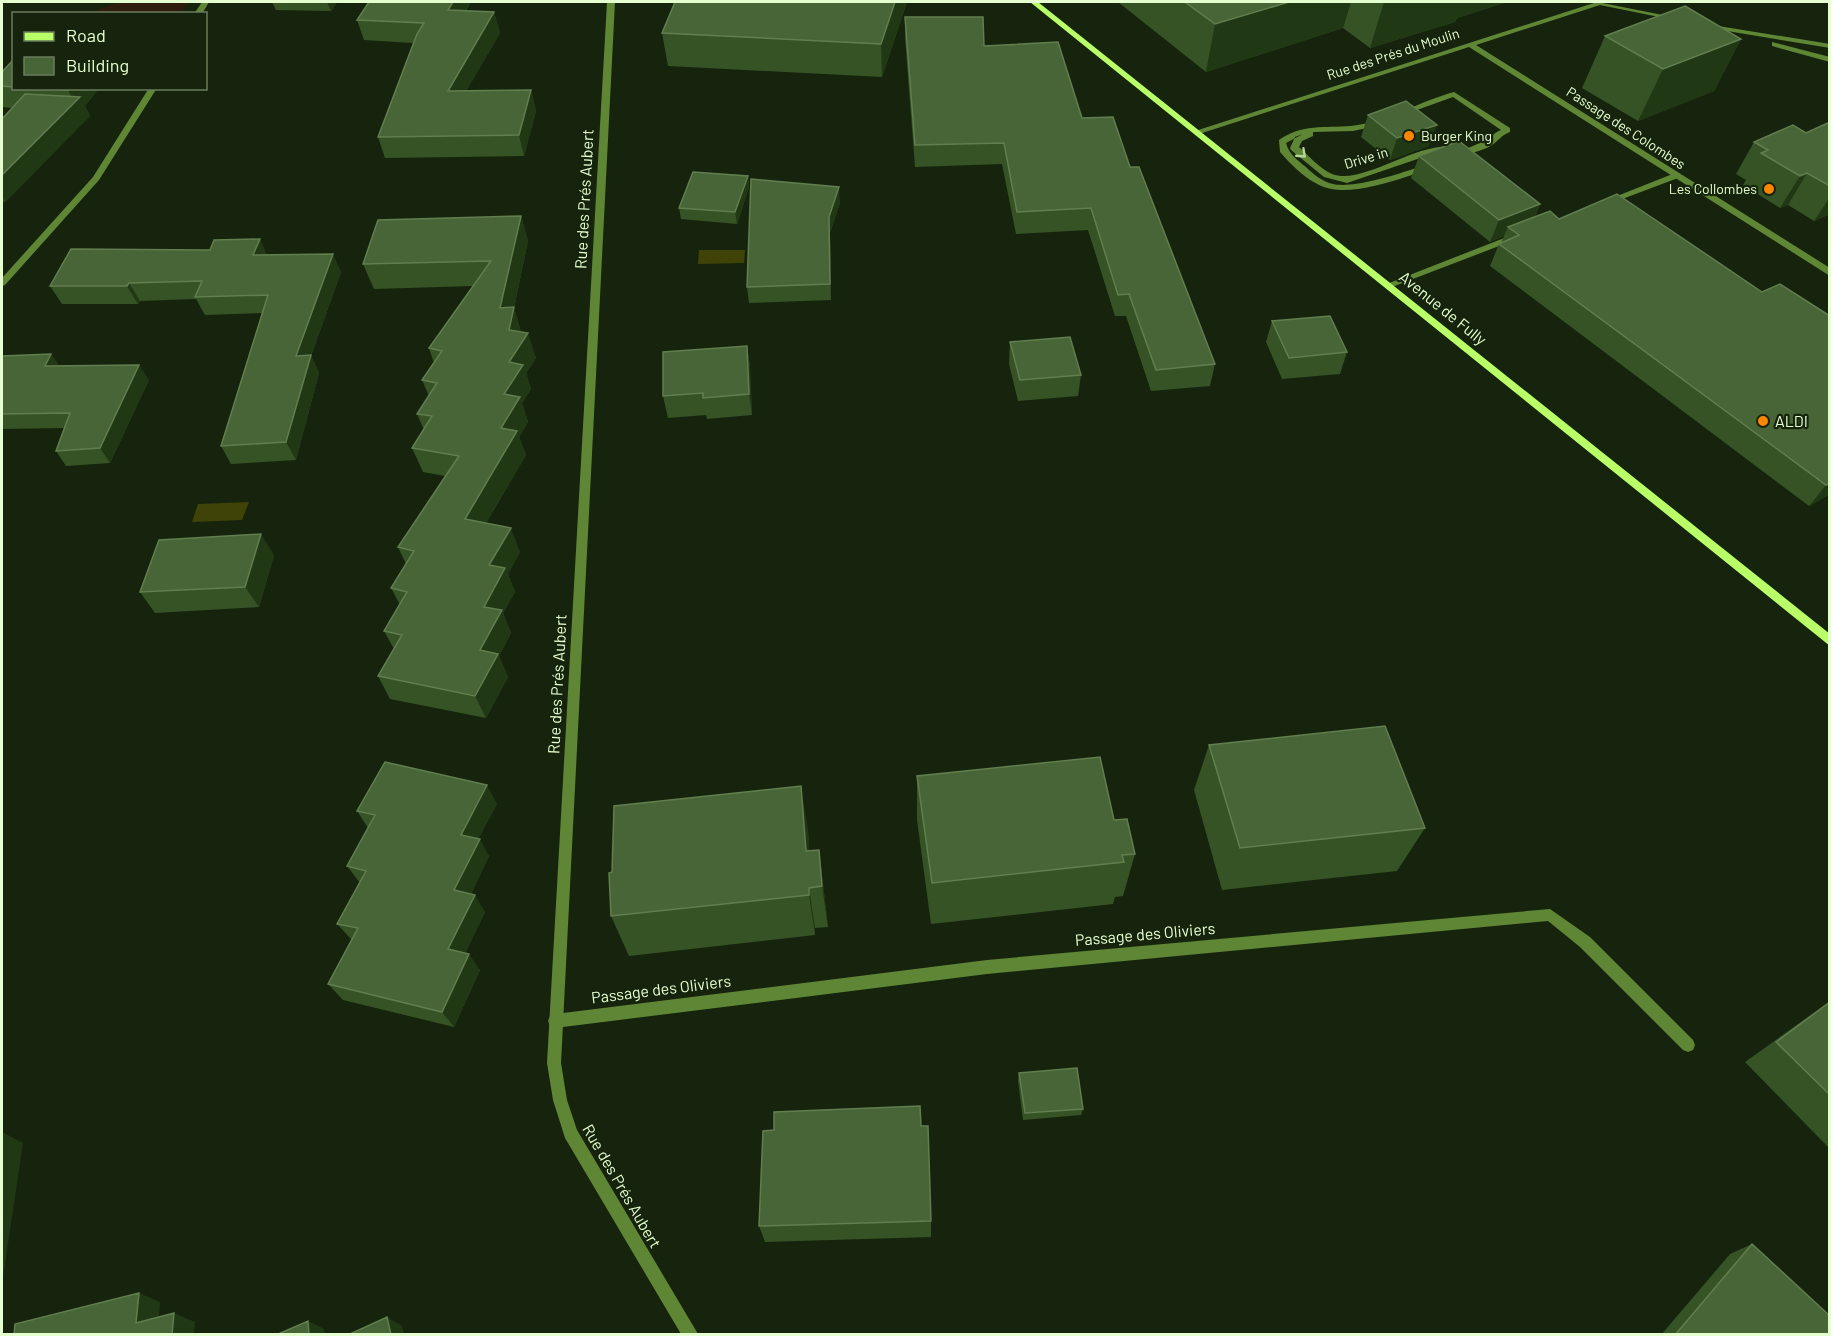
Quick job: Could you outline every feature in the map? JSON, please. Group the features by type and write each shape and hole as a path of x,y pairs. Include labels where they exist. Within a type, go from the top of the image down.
{"main road":[{"name":"Avenue de Fully","path":"1035,2 1830,641"}],"street":[{"name":"Rue des Prés Aubert","path":"611,2 555,1021 555,1063 560,1100 570,1133 690,1335"},
{"name":"Rue des Prés du Moulin","path":"1196,132 1599,2 1681,20"},
{"path":"1705,25 1830,46"},
{"path":"1728,29 1830,60"},
{"name":"Passage des Colombes","path":"1469,44 1830,273"},
{"path":"2,283 96,178 152,90"},
{"name":"Drive in","path":"1454,94 1507,130 1497,134 1489,143 1468,151 1434,150 1347,180 1336,179 1294,148 1298,139 1304,135 1335,129 1356,128 1454,94"},
{"path":"1591,208 1675,176"},
{"path":"1389,285 1525,233"},
{"name":"Passage des Oliviers","path":"555,1021 987,967 1550,915 1585,942 1688,1045"}],"shaded area":[{"path":"119,2 188,2 182,12 92,12"},
{"path":"699,250 745,250 744,263 698,264"},
{"path":"249,502 242,520 192,522 198,504"}],"building":[{"path":"369,2 453,2 448,10 494,12 448,91 531,90 519,135 378,137 417,34 424,23 357,20"},
{"path":"675,2 895,2 881,44 662,33"},
{"path":"1185,2 1289,2 1215,24"},
{"path":"1685,6 1741,39 1663,69 1605,36"},
{"path":"905,17 983,17 984,46 1058,42 1082,118 1113,117 1130,167 1139,167 1215,364 1156,370 1129,294 1118,295 1091,208 1017,212 1004,143 915,145"},
{"path":"12,61 12,87 2,86 2,72"},
{"path":"25,94 80,97 2,175 2,119"},
{"path":"1406,101 1437,125 1397,138 1368,115"},
{"path":"1830,122 1830,186 1807,173 1800,176 1761,153 1768,150 1754,142 1793,125 1806,133"},
{"path":"1459,141 1540,204 1499,220 1419,156"},
{"path":"693,172 748,176 735,212 679,208"},
{"path":"751,179 839,187 829,217 830,284 747,287"},
{"name":"ALDI","path":"1617,194 1762,292 1780,284 1830,316 1830,483 1826,485 1499,244 1519,235 1508,227 1550,211 1559,219"},
{"path":"521,216 500,308 514,307 509,330 528,333 509,362 523,365 504,394 520,397 501,428 517,431 465,519 511,528 489,565 505,568 484,607 502,610 480,650 498,654 475,696 378,676 402,635 384,631 407,592 391,588 414,551 398,547 459,456 412,448 432,416 417,414 437,383 422,380 442,351 429,348 491,261 363,264 378,220"},
{"path":"260,239 253,255 333,254 296,356 311,355 286,442 221,446 268,295 195,297 202,281 129,283 127,286 50,286 71,249 210,250 214,240"},
{"path":"1330,316 1347,352 1289,358 1272,321"},
{"path":"1070,337 1081,375 1020,380 1010,342"},
{"path":"747,346 749,394 703,398 703,393 663,396 663,352"},
{"path":"51,354 45,366 139,365 100,448 56,451 70,413 2,414 2,356"},
{"path":"261,534 245,587 140,592 159,540"},
{"path":"1385,726 1425,828 1240,848 1209,745"},
{"path":"1100,757 1114,820 1127,819 1135,854 1122,855 1124,862 932,883 917,776"},
{"path":"385,762 487,785 461,835 480,839 454,890 475,895 448,949 469,954 442,1012 328,984 358,928 337,924 366,871 347,866 375,815 357,811"},
{"path":"801,786 806,851 819,850 822,886 809,888 809,895 611,916 609,873 612,872 614,806"},
{"path":"1830,1002 1830,1095 1776,1042"},
{"path":"1077,1068 1083,1109 1025,1113 1019,1073"},
{"path":"920,1106 921,1126 928,1126 931,1221 759,1226 763,1131 774,1130 774,1112"},
{"path":"1752,1244 1830,1316 1830,1335 1675,1335"},
{"path":"139,1293 136,1323 174,1313 172,1335 14,1335 15,1324"},
{"path":"387,1317 391,1335 348,1335"},
{"path":"308,1321 309,1335 276,1335"}],"place":[{"name":"Burger King","path":"1409,136"},
{"name":"Les Collombes","path":"1769,189"},
{"name":"ALDI","path":"1763,421"}]}
